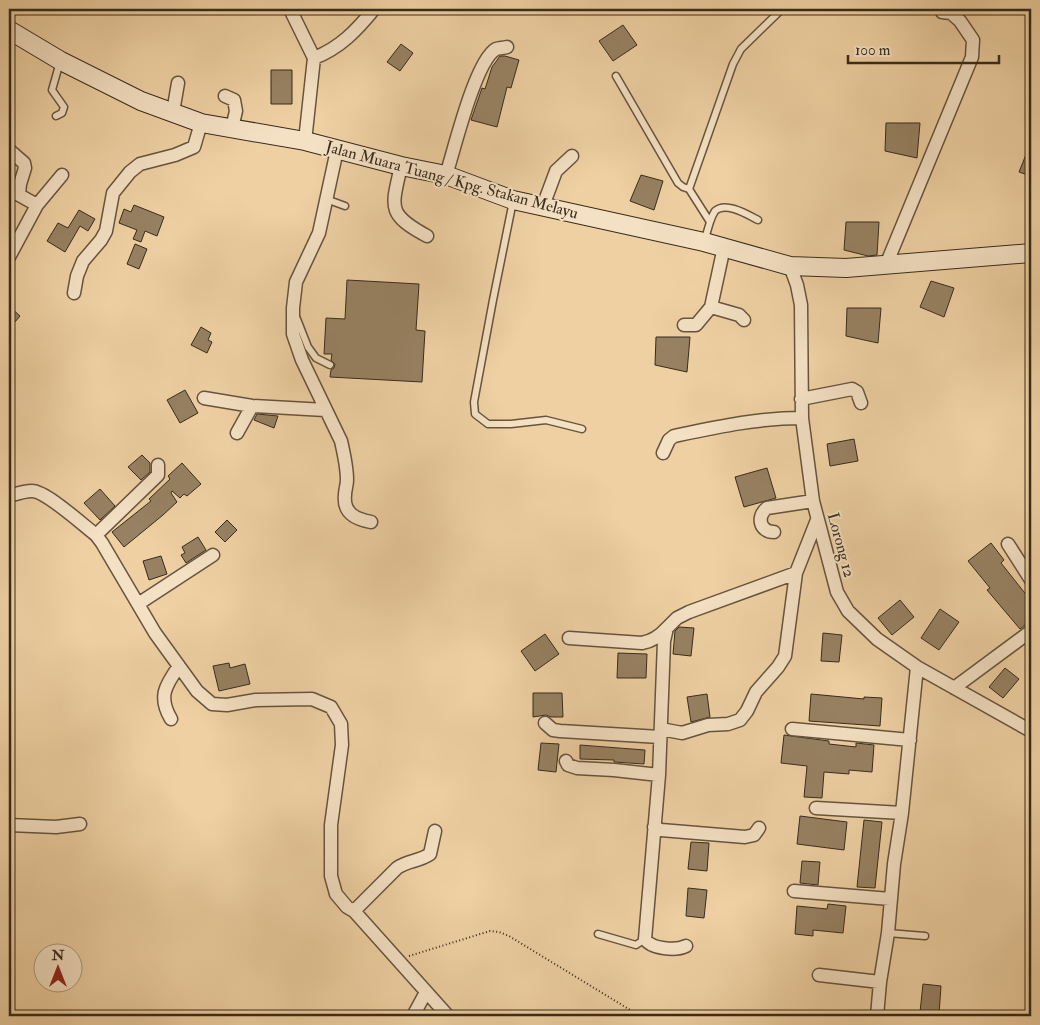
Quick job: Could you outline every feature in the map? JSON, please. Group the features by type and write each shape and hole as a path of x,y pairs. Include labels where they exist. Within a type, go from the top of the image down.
{"main road":[{"name":"Jalan Muara Tuang / Kpg. Stakan Melayu","path":"9,30 60,61 142,101 202,123 305,142 446,175 514,200 704,242 790,266 846,268 1031,253"}],"street":[{"path":"290,9 314,58 305,142"},
{"path":"314,58 328,53 344,42 374,9"},
{"path":"886,265 972,57 974,40 960,21 951,13 942,12"},
{"path":"446,175 472,88 489,57 496,49 507,47"},
{"path":"173,112 178,83"},
{"path":"225,96 234,100 236,105 232,128"},
{"path":"74,293 77,276 83,261 101,240 106,231 113,193 130,172 140,164 175,155 194,147 202,123"},
{"path":"9,150 24,163 25,168 19,195 37,205"},
{"path":"338,150 319,233 296,282 293,334 302,360 341,441 347,482 344,506 350,514 370,522"},
{"path":"543,206 556,171 572,156"},
{"path":"401,166 394,200 395,210 413,228 427,236"},
{"path":"9,257 37,205 62,175"},
{"path":"684,325 696,325 712,307 724,247"},
{"name":"Lorong 12","path":"790,266 797,285 802,322 802,418 813,501 837,592 848,612 877,638 917,667 1031,731"},
{"path":"712,307 739,315 744,320"},
{"path":"801,399 852,389 857,392 861,403"},
{"path":"204,398 252,406 326,410"},
{"path":"237,433 252,406"},
{"path":"663,453 669,440 674,436 738,422 802,418"},
{"path":"96,535 158,475 158,465"},
{"path":"9,496 32,491 38,492 96,535 155,633 197,690 212,704 227,706 256,700 312,699 331,707 341,724 342,745 331,825 331,876 336,894 347,907 354,911 448,1016"},
{"path":"774,532 768,532 761,524 760,519 764,511 773,506 813,501"},
{"path":"545,723 553,730 560,731 661,733 682,732 708,725 728,724 740,720 747,711 756,692 785,656 796,573 817,520"},
{"path":"1008,544 1031,580"},
{"path":"138,604 213,555"},
{"path":"569,638 651,642 660,636 676,618 796,573"},
{"path":"667,628 662,658 659,775 645,939 648,944 652,945 676,948 686,946"},
{"path":"954,688 1031,631"},
{"path":"171,719 164,707 165,691 168,680 179,666"},
{"path":"877,1016 902,813 917,667"},
{"path":"792,729 910,740"},
{"path":"566,761 568,765 577,768 659,775"},
{"path":"816,808 902,813"},
{"path":"9,825 56,827 80,824"},
{"path":"654,826 661,830 745,837 754,835 760,828"},
{"path":"354,911 397,868 405,863 421,860 430,854 435,831"},
{"path":"794,891 890,899"},
{"path":"819,975 880,982"},
{"path":"413,1016 426,992"}],"lane":[{"path":"689,189 717,106 740,50 782,9"},
{"path":"56,116 62,113 64,107 52,90 60,61"},
{"path":"616,76 678,183 683,188 689,189 710,222"},
{"path":"326,199 345,206"},
{"path":"514,200 492,300 474,402 475,414 488,424 512,424 546,420 582,429"},
{"path":"704,242 715,211 722,207 730,208 758,220"},
{"path":"293,308 308,347 316,358 330,364"},
{"path":"888,933 925,936"},
{"path":"598,934 636,945 645,939"}],"path":[{"path":"398,959 490,931 500,932 640,1016"}],"building":[{"path":"623,25 637,45 613,61 599,41"},
{"path":"401,44 413,53 400,71 387,62"},
{"path":"500,56 519,60 511,88 507,87 497,127 471,120 482,88 485,89 492,67"},
{"path":"271,70 292,70 292,104 271,104"},
{"path":"886,123 920,123 917,158 885,151"},
{"path":"1031,142 1031,176 1019,172"},
{"path":"641,175 663,181 654,210 630,201"},
{"path":"134,205 164,217 157,236 145,231 141,242 133,239 137,230 119,223 124,209 131,212"},
{"path":"79,210 95,219 88,231 80,226 65,252 47,241 58,223 68,228"},
{"path":"846,222 879,222 877,255 868,256 844,250"},
{"path":"135,244 147,249 139,269 127,264"},
{"path":"347,280 419,284 416,330 425,331 422,382 330,377 331,370 335,364 331,360 332,354 324,354 326,318 345,319"},
{"path":"931,281 954,288 944,317 920,307"},
{"path":"9,306 20,316 9,329"},
{"path":"847,308 881,308 878,343 846,336"},
{"path":"201,327 211,333 208,340 212,342 207,353 191,345"},
{"path":"656,337 690,337 687,372 655,365"},
{"path":"185,390 198,413 180,423 167,400"},
{"path":"257,414 278,416 274,428 254,420"},
{"path":"854,439 858,461 830,466 827,444"},
{"path":"142,455 150,463 150,472 141,480 128,467"},
{"path":"182,463 201,484 187,496 184,494 180,498 172,491 171,493 177,502 124,547 112,532 151,501 149,499 170,479 168,476"},
{"path":"767,468 776,498 744,507 735,477"},
{"path":"100,489 115,506 100,520 84,503"},
{"path":"227,520 237,530 225,542 215,532"},
{"path":"198,537 206,550 186,563 181,555 185,553 182,547"},
{"path":"991,543 1004,560 1001,563 1028,597 1031,594 1031,620 1020,629 987,590 990,588 968,561"},
{"path":"161,556 167,574 149,580 143,561"},
{"path":"900,600 914,617 892,635 878,618"},
{"path":"940,609 959,622 939,650 921,638"},
{"path":"679,627 694,628 691,656 673,654 675,631"},
{"path":"823,633 842,635 839,662 821,661"},
{"path":"545,634 559,654 535,671 521,651"},
{"path":"618,653 647,654 646,678 617,678"},
{"path":"229,663 230,668 245,664 250,684 219,691 213,666"},
{"path":"1005,668 1019,679 1003,698 989,687"},
{"path":"533,693 562,693 563,717 546,715 533,717"},
{"path":"707,694 710,717 691,722 687,697"},
{"path":"811,694 864,699 864,697 882,698 880,726 809,721"},
{"path":"784,735 856,747 856,743 874,745 872,772 849,770 849,774 824,772 822,798 804,797 807,766 781,763"},
{"path":"541,743 559,744 556,772 538,770"},
{"path":"580,745 645,750 644,764 614,762 614,760 580,759"},
{"path":"800,816 847,822 844,850 797,844"},
{"path":"864,820 882,822 875,888 857,887"},
{"path":"691,842 709,843 707,871 688,869"},
{"path":"802,861 820,862 818,885 800,883"},
{"path":"688,888 707,890 704,918 686,916"},
{"path":"828,904 846,906 843,933 813,930 813,936 795,934 797,906 827,909"},
{"path":"923,984 941,986 939,1014 920,1012"}]}
